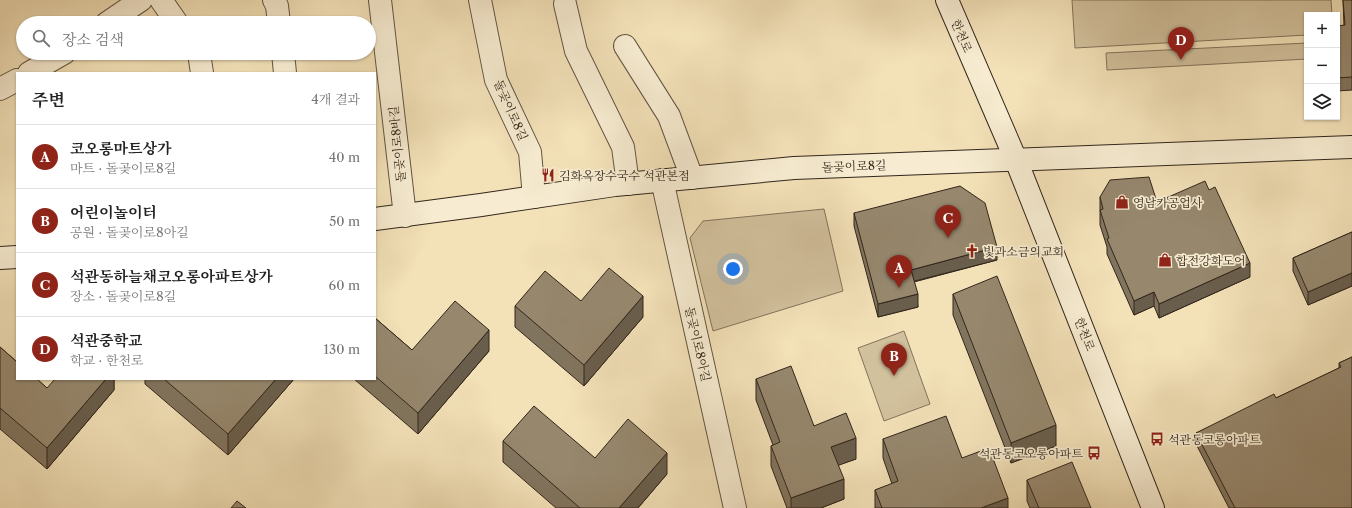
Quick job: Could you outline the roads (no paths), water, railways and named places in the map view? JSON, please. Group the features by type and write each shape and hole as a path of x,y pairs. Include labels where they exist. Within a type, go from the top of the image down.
{"street":[{"path":"161,0 172,16"},
{"path":"274,0 277,6 278,16"},
{"name":"돌곶이로8바길","path":"380,0 405,216"},
{"name":"돌곶이로8길","path":"480,0 496,80 530,152 534,197"},
{"name":"한천로","path":"947,0 1016,160 1154,508"},
{"path":"115,16 132,2"},
{"path":"565,4 576,52 623,148 628,184"},
{"path":"625,46 669,116 692,178"},
{"path":"31,72 52,60"},
{"path":"200,60 202,72"},
{"path":"284,60 286,72"},
{"path":"0,89 16,81"},
{"path":"1016,160 1352,147"},
{"name":"돌곶이로8길","path":"376,219 662,180 794,168 1016,160"},
{"name":"돌곶이로8아길","path":"662,180 735,508"},
{"path":"0,258 16,257"}],"place":[{"name":"석관중학교","path":"1181,60"},
{"name":"김화옥장수국수 석관본점","path":"548,175"},
{"name":"영남카공업사","path":"1122,202"},
{"name":"석관동하늘채코오롱아파트상가","path":"948,238"},
{"name":"빛과소금의교회","path":"972,251"},
{"name":"합전강화도어","path":"1165,260"},
{"name":"코오롱마트상가","path":"899,288"},
{"name":"어린이놀이터","path":"894,376"},
{"name":"석관동코롱아파트","path":"1157,439"},
{"name":"석관동코오롱아파트","path":"1094,453"}]}
